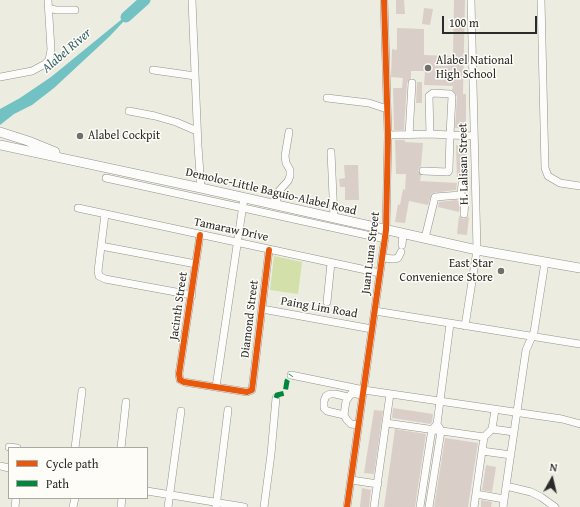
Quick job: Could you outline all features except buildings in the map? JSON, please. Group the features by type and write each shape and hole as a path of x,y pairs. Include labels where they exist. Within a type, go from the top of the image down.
{"main road":[{"name":"Demoloc-Little Baguio-Alabel Road","path":"0,132 28,141 75,161"},
{"name":"Demoloc-Little Baguio-Alabel Road","path":"0,145 334,218 386,235 403,234 477,250 580,268"}],"street":[{"path":"192,0 197,131 202,188"},
{"name":"Juan Luna Street","path":"347,507 358,425 360,392 375,311 386,235 388,135 384,0"},
{"name":"H. Lalisan Street","path":"465,326 477,250 471,0"},
{"path":"540,0 545,168 548,176 560,183 580,186"},
{"path":"49,4 56,10 75,10"},
{"path":"0,77 32,71 49,60 52,50 49,4"},
{"path":"153,70 195,76"},
{"path":"409,135 412,84"},
{"path":"423,171 448,172 450,170 452,96 450,94 433,93 429,96 430,134"},
{"path":"327,98 369,104 387,109"},
{"path":"129,111 176,122 197,131"},
{"path":"276,205 278,192 288,181 290,176 290,170 286,163 285,156 289,132"},
{"path":"388,135 430,134 474,136"},
{"path":"331,152 334,218"},
{"path":"106,178 243,209 386,235"},
{"path":"462,184 461,195 465,199 464,214"},
{"path":"425,238 434,197 461,195"},
{"path":"216,388 244,198"},
{"name":"Tamaraw Drive","path":"78,208 380,273"},
{"path":"105,214 98,271 101,278 192,295"},
{"path":"382,258 398,258 403,234"},
{"name":"Jacinth Street","path":"200,235 179,374 180,380 184,382 216,388"},
{"path":"101,246 196,264"},
{"name":"Diamond Street","path":"216,388 247,392 251,391 269,250"},
{"path":"503,507 526,350 532,337 546,262"},
{"path":"327,302 331,263"},
{"name":"Paing Lim Road","path":"262,309 372,329"},
{"path":"375,311 580,344"},
{"path":"420,507 432,430 437,424 450,324"},
{"path":"290,375 360,392 390,394 567,420 580,424"},
{"path":"75,447 82,390"},
{"path":"358,425 351,424 346,420 344,415 348,397 351,394 360,392"},
{"path":"344,415 327,412 324,408 324,401 326,396 330,394 348,397"},
{"path":"374,507 390,394"},
{"path":"264,507 276,398"},
{"path":"121,447 126,402"},
{"path":"217,505 228,410"},
{"path":"474,507 484,437 492,429 495,410"},
{"path":"168,507 181,411"},
{"path":"386,423 484,437"},
{"path":"429,507 441,431 437,424"},
{"path":"492,429 514,432"},
{"path":"9,446 13,447"},
{"path":"482,451 511,455"},
{"path":"351,480 378,484"},
{"path":"424,484 432,485"},
{"path":"506,486 530,492 541,497 555,507"},
{"path":"148,491 217,505 244,507"},
{"path":"476,494 504,499"}],"green space":[{"path":"274,256 302,262 298,294 270,290"}],"water":[{"path":"138,6 110,36 54,88 32,105 14,114 0,125 0,109 20,98 51,77"}],"waterway":[{"name":"Alabel River","path":"126,17 145,0"}],"marked path":[{"path":"276,398 277,395 285,393 287,381 291,375"}],"cycle path":[{"path":"347,507 386,230 388,135 384,0"},
{"path":"200,235 179,374 180,380 184,382 247,392 252,390 269,250"}],"place":[{"name":"Alabel National High School","path":"428,68"},
{"name":"Alabel Cockpit","path":"80,136"},
{"name":"East Star Convenience Store","path":"501,271"}]}
